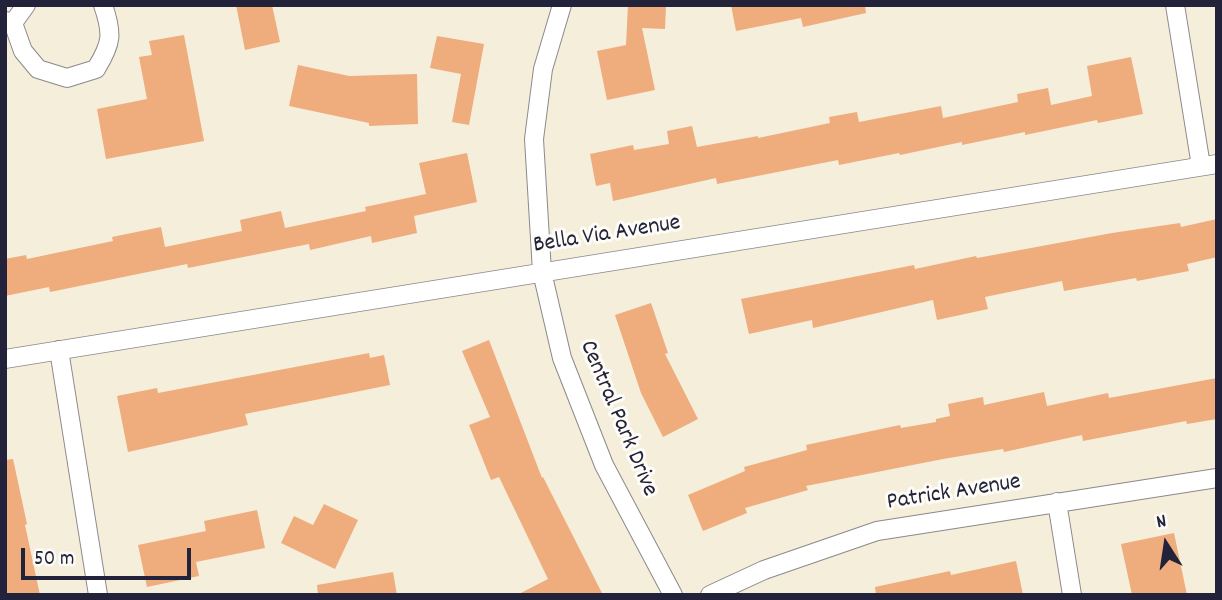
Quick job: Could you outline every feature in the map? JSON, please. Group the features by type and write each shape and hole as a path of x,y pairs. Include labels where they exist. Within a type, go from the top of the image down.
{"street":[{"path":"26,5 9,22 23,51 38,69 67,78 96,69 109,48 109,23 103,5"},
{"path":"1175,5 1209,165"},
{"name":"Central Park Drive","path":"556,7 543,69 534,139 542,271 562,358 604,465 673,595"},
{"name":"Bella Via Avenue","path":"5,359 1209,165"},
{"path":"59,350 98,595"},
{"name":"Patrick Avenue","path":"710,595 764,570 877,531 1217,478"},
{"path":"1057,502 1072,595"}],"building":[{"path":"236,5 272,5 280,42 245,50"},
{"path":"628,5 666,5 665,29 642,28 655,90 607,100 597,51 626,45"},
{"path":"731,5 865,5 866,13 803,27 801,18 736,31"},
{"path":"184,35 204,141 106,159 97,109 147,99 139,57 152,55 149,41"},
{"path":"437,36 484,44 469,125 452,122 461,74 430,68"},
{"path":"1131,57 1143,114 1098,123 1097,120 1025,135 1025,132 962,145 962,142 839,165 838,160 717,184 716,178 613,201 610,183 596,186 590,154 633,145 634,150 669,144 667,131 692,126 697,147 830,123 829,117 857,112 859,122 941,106 943,118 1018,102 1017,94 1048,88 1051,105 1092,96 1087,66"},
{"path":"298,65 349,76 417,74 418,124 369,126 369,123 289,106"},
{"path":"467,153 477,202 414,216 417,233 372,243 371,236 310,250 309,244 188,268 187,264 50,292 49,287 5,296 5,259 26,255 27,259 113,241 112,237 161,227 165,247 242,231 240,220 281,211 285,228 366,211 365,207 426,194 419,163"},
{"path":"1217,219 1217,257 1187,264 1189,271 1064,291 1062,281 985,297 988,309 937,320 933,300 813,328 812,320 749,334 741,299 914,265 915,269 1112,233 1180,223 1181,227"},
{"path":"651,303 668,353 665,354 698,419 663,437 641,393 615,315"},
{"path":"489,340 542,478 603,595 517,595 548,579 499,477 491,480 469,425 490,417 462,351"},
{"path":"369,353 370,358 384,355 390,385 245,414 248,425 128,452 117,396 157,388 158,393"},
{"path":"1217,378 1217,419 1187,424 1186,421 1083,441 1082,435 1004,452 1003,449 943,459 806,486 808,490 745,508 747,513 703,531 688,495 745,471 744,467 807,450 806,445 900,425 901,428 936,422 936,419 950,416 948,404 983,397 984,405 1044,392 1047,406 1108,393 1109,398"},
{"path":"13,459 40,595 5,595 5,460"},
{"path":"324,504 358,520 335,569 281,543 294,516 313,525"},
{"path":"257,510 265,548 196,562 199,576 147,587 138,545 206,531 204,521"},
{"path":"1174,533 1187,595 1132,595 1121,544"},
{"path":"1016,561 1023,595 876,595 875,587 950,571 951,575"},
{"path":"393,572 397,595 318,595 317,585"}]}
